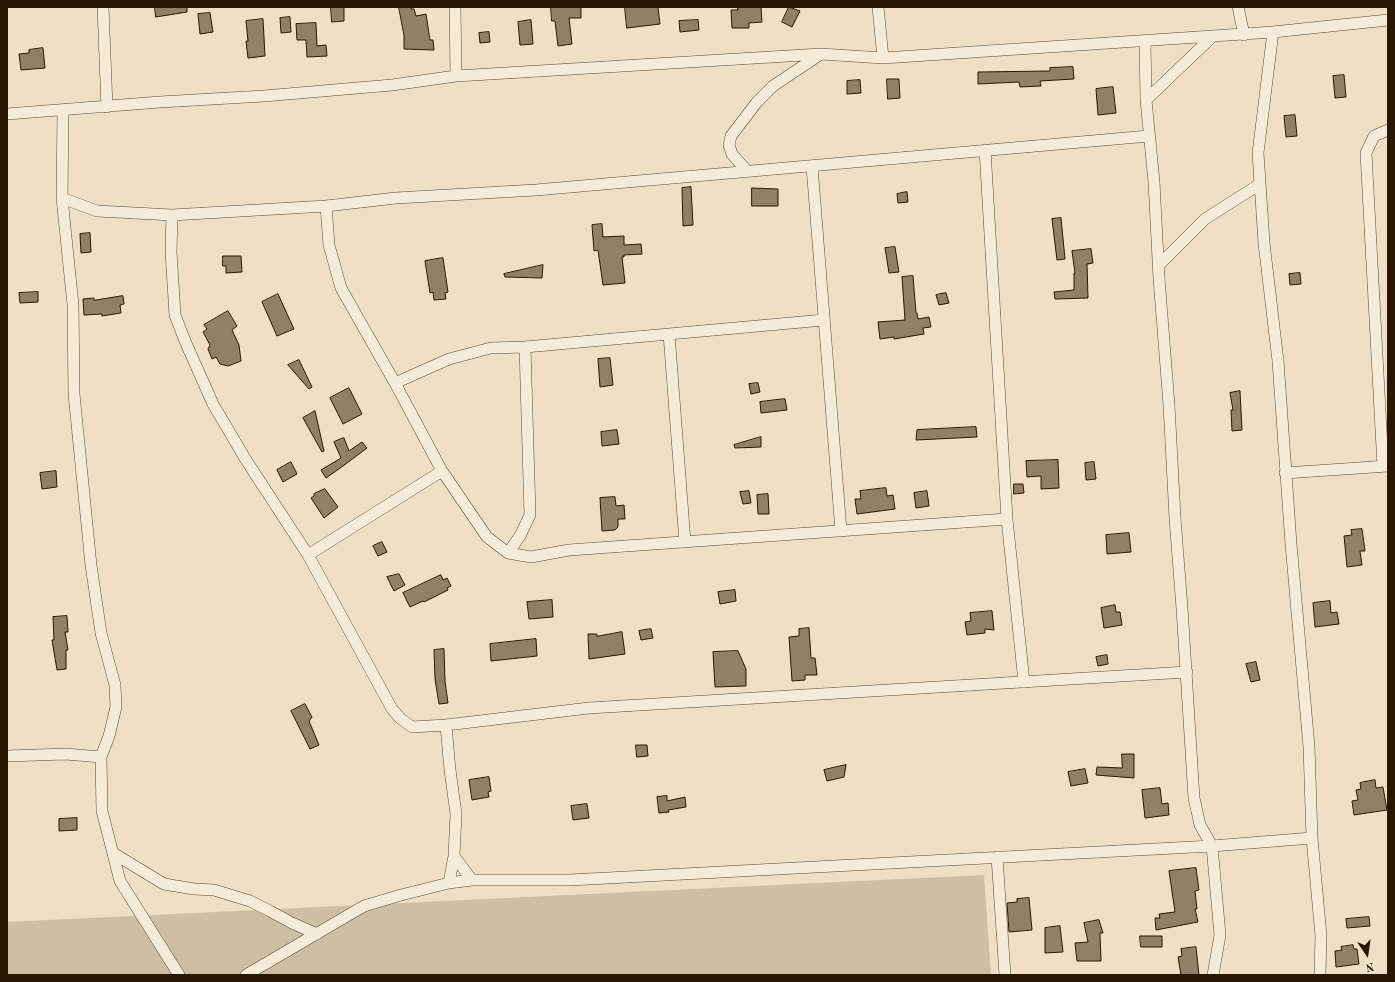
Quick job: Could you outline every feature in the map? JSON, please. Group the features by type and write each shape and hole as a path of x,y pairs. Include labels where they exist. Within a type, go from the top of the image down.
{"street":[{"path":"103,7 107,107"},
{"path":"455,7 456,76"},
{"path":"878,7 883,58"},
{"path":"1238,7 1244,34"},
{"path":"7,114 264,96 392,85 456,76 821,54 883,58 1273,32 1388,20"},
{"path":"1273,32 1258,153 1264,243 1278,361 1309,747 1312,838 1321,936 1320,975"},
{"path":"1146,100 1213,36"},
{"path":"1144,41 1146,100 1154,182 1194,798 1200,825 1212,846 1220,935 1212,975"},
{"path":"747,171 732,154 729,145 731,136 756,102 773,86 821,54"},
{"path":"63,110 62,198 73,305 74,394 91,566 101,633 114,685 116,707 109,736 101,757 102,810 120,881 179,975"},
{"path":"1286,473 1385,466 1366,153 1374,136 1388,130"},
{"path":"62,198 97,211 172,215 326,206 396,198 536,190 1149,136"},
{"path":"985,150 1008,519 1024,682"},
{"path":"812,166 840,531"},
{"path":"1159,265 1205,220 1260,184"},
{"path":"326,206 329,245 341,288 395,383 442,471 487,537 508,553 531,557 569,550 1008,519"},
{"path":"172,215 171,252 175,315 214,404 246,460 308,555 392,709 401,719 412,727 446,726 589,708 1187,672"},
{"path":"395,383 449,359 491,348 525,347 824,320"},
{"path":"669,334 685,542"},
{"path":"508,553 520,536 530,515 525,347"},
{"path":"308,555 442,471"},
{"path":"446,726 456,814 454,856 449,883"},
{"path":"7,756 66,754 101,757"},
{"path":"246,975 364,906 449,883 472,880 570,880 1212,846 1312,838"},
{"path":"112,853 164,884 194,889 214,890 250,901 317,934"},
{"path":"454,856 472,880"},
{"path":"997,857 1005,975"}],"shaded area":[{"path":"984,875 991,975 7,975 7,922"}],"building":[{"path":"155,7 187,7 187,12 156,17"},
{"path":"331,7 344,7 344,21 332,22"},
{"path":"399,7 411,7 411,9 414,9 416,16 426,14 430,40 433,40 434,50 404,49 404,36"},
{"path":"551,7 581,7 581,18 569,18 572,44 558,46 555,21 552,21"},
{"path":"625,7 658,7 660,24 627,28"},
{"path":"737,7 761,7 762,22 749,23 749,28 732,28 731,10 738,10"},
{"path":"789,7 800,11 792,27 782,22"},
{"path":"210,13 213,32 200,34 198,14"},
{"path":"290,17 291,32 281,33 280,18"},
{"path":"263,19 265,56 248,58 246,21"},
{"path":"531,20 533,44 520,45 518,22"},
{"path":"698,20 699,30 680,32 679,21"},
{"path":"316,23 317,46 326,45 327,56 307,57 306,40 297,40 296,24"},
{"path":"489,32 490,42 480,43 479,33"},
{"path":"43,48 45,68 21,70 19,54 29,53 29,50"},
{"path":"1073,67 1074,79 1040,81 1041,86 1020,87 1019,82 978,84 978,72 1050,71 1050,68"},
{"path":"1344,75 1346,97 1335,98 1333,76"},
{"path":"887,79 899,79 900,98 888,99"},
{"path":"860,80 861,93 847,94 847,81"},
{"path":"1113,87 1116,113 1098,115 1096,89"},
{"path":"1295,115 1297,136 1286,137 1284,116"},
{"path":"691,187 693,225 683,226 682,188"},
{"path":"752,188 778,189 778,206 752,206"},
{"path":"907,192 908,202 898,203 897,194"},
{"path":"1061,218 1065,259 1057,260 1052,219"},
{"path":"602,224 603,237 624,236 624,245 641,244 642,254 624,255 624,257 622,257 625,283 603,285 598,250 594,251 592,225"},
{"path":"90,233 91,252 81,253 80,234"},
{"path":"895,247 899,272 889,273 885,248"},
{"path":"1091,249 1093,263 1087,264 1088,298 1055,299 1054,292 1074,290 1075,273 1072,251"},
{"path":"223,256 241,256 242,272 226,273 226,266 223,266"},
{"path":"443,258 448,292 445,293 446,299 434,300 433,292 430,293 425,261"},
{"path":"543,265 542,278 505,277 504,274"},
{"path":"1300,273 1301,284 1290,285 1289,274"},
{"path":"913,276 916,313 918,319 929,317 931,327 923,328 924,334 894,339 894,337 880,339 878,322 905,320 902,277"},
{"path":"38,292 38,302 20,303 19,293"},
{"path":"946,293 949,303 939,305 936,295"},
{"path":"278,294 294,329 277,336 262,302"},
{"path":"123,296 124,304 120,305 121,313 102,316 102,314 84,315 83,299 94,298 94,300"},
{"path":"228,311 237,326 232,330 239,345 241,361 228,366 220,364 216,357 212,359 208,349 210,345 203,332 207,329 204,325"},
{"path":"610,358 613,385 600,387 598,359"},
{"path":"299,360 312,387 309,389 288,365"},
{"path":"758,383 760,392 751,394 749,384"},
{"path":"349,388 362,414 343,424 330,398"},
{"path":"1240,391 1242,430 1232,431 1231,410 1233,410 1230,393"},
{"path":"785,399 787,410 761,413 760,402"},
{"path":"315,411 324,451 322,452 303,418"},
{"path":"976,427 977,437 916,440 917,430"},
{"path":"617,430 619,444 602,446 601,432"},
{"path":"761,437 761,447 735,448 734,445"},
{"path":"344,438 349,451 362,442 367,448 326,478 321,470 341,458 334,442"},
{"path":"1058,460 1059,488 1041,489 1041,476 1027,477 1026,461"},
{"path":"291,462 297,474 283,482 277,470"},
{"path":"1094,462 1096,479 1086,480 1085,463"},
{"path":"56,471 57,487 42,489 40,473"},
{"path":"1014,484 1023,484 1024,493 1014,494"},
{"path":"886,488 887,496 893,495 895,509 857,514 855,499 861,499 860,491"},
{"path":"325,489 338,507 324,518 311,498 314,494"},
{"path":"749,491 751,503 743,504 740,492"},
{"path":"927,491 929,506 916,508 914,493"},
{"path":"768,494 769,514 758,514 757,495"},
{"path":"615,497 616,506 624,505 625,519 618,519 618,527 615,530 602,531 600,498"},
{"path":"1362,529 1365,551 1360,551 1362,565 1347,567 1344,536 1352,535 1351,530"},
{"path":"1129,533 1131,552 1107,554 1106,535"},
{"path":"382,542 387,552 378,556 373,546"},
{"path":"399,574 405,585 394,591 387,577"},
{"path":"441,575 443,580 447,578 451,586 447,588 448,590 410,607 403,593"},
{"path":"735,590 736,601 720,604 718,592"},
{"path":"552,600 553,617 529,619 527,602"},
{"path":"1330,601 1331,613 1337,612 1339,624 1315,627 1313,603"},
{"path":"1115,605 1116,612 1120,612 1122,625 1104,628 1101,608"},
{"path":"992,611 994,630 985,629 985,633 967,635 965,622 971,621 970,613"},
{"path":"67,616 68,632 65,632 68,650 66,650 66,669 57,670 52,640 54,640 53,617"},
{"path":"809,628 811,658 815,658 817,675 805,675 805,680 792,681 789,637 799,636 799,629"},
{"path":"651,629 653,638 641,640 639,631"},
{"path":"622,632 625,654 589,659 588,634 597,634 597,636"},
{"path":"536,639 537,656 491,661 490,644"},
{"path":"444,649 445,681 448,703 439,704 435,679 434,650"},
{"path":"738,651 746,669 746,686 715,687 713,652"},
{"path":"1107,655 1108,664 1098,666 1096,657"},
{"path":"1256,662 1260,680 1251,682 1246,664"},
{"path":"305,704 312,717 309,721 319,745 310,749 291,711"},
{"path":"636,745 647,745 648,756 637,757"},
{"path":"1122,754 1134,754 1134,778 1096,775 1097,767 1122,768"},
{"path":"846,765 844,777 827,781 824,770"},
{"path":"1085,769 1088,783 1071,786 1068,772"},
{"path":"489,777 491,791 488,792 489,797 472,800 469,780"},
{"path":"1375,780 1376,788 1383,787 1387,810 1354,815 1352,801 1358,800 1356,790 1361,789 1360,783"},
{"path":"1160,788 1162,804 1168,803 1169,815 1145,818 1142,790"},
{"path":"667,796 667,801 685,797 686,807 659,813 657,797"},
{"path":"587,804 589,818 573,820 571,806"},
{"path":"77,818 77,830 59,831 59,819"},
{"path":"1196,868 1199,890 1195,891 1197,909 1195,909 1198,922 1156,930 1155,918 1160,918 1159,914 1175,912 1169,871"},
{"path":"1029,898 1032,930 1009,932 1007,903 1017,902 1017,899"},
{"path":"1369,917 1370,926 1347,928 1346,919"},
{"path":"1099,920 1103,933 1100,933 1101,961 1077,961 1075,943 1088,942 1084,923"},
{"path":"1060,926 1063,952 1045,953 1045,928"},
{"path":"1140,936 1162,936 1162,947 1141,947"},
{"path":"1353,945 1354,949 1357,949 1359,964 1336,967 1335,951 1342,950 1341,947"},
{"path":"1196,947 1199,975 1181,975 1178,957 1182,956 1181,949"}]}
